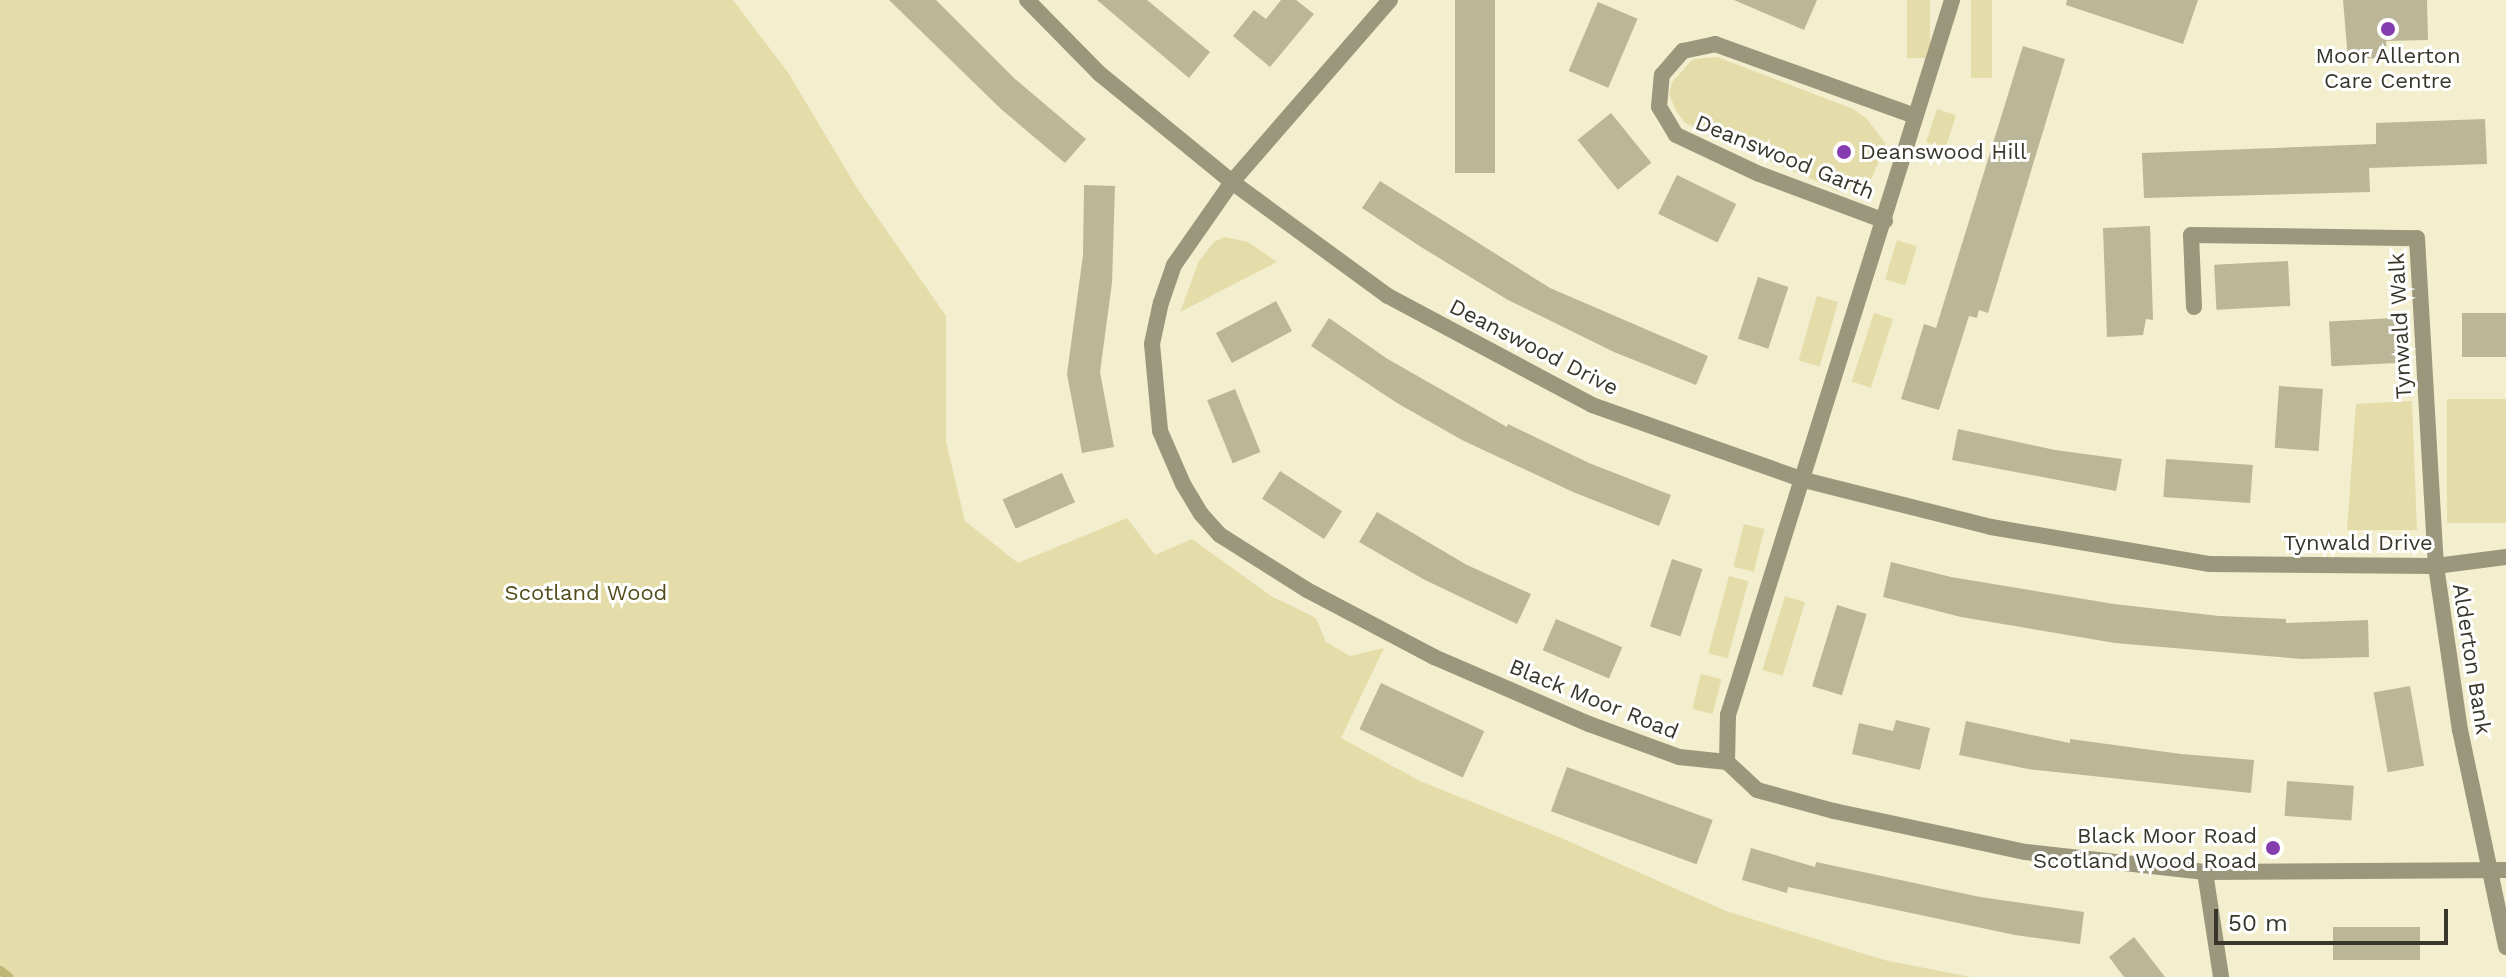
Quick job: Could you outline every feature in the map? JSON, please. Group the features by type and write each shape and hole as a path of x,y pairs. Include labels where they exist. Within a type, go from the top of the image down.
{"street":[{"name":"Deanswood Drive","path":"1027,0 1100,74 1232,182 1388,296 1592,405 1804,480 1991,527 2210,564"},
{"name":"Black Moor Road","path":"1390,0 1232,182 1174,265 1161,302 1152,344 1160,431 1201,514 1220,535 1271,570 1434,657 1589,724 1679,757 1727,762"},
{"path":"1952,0 1728,715 1727,762 1757,790 1834,811 2026,852 2205,872 2498,871"},
{"name":"Deanswood Garth","path":"1885,221 1759,174 1676,135 1665,123 1659,107 1662,75 1683,51 1715,44 1915,116"},
{"name":"Tynwald Walk","path":"2194,307 2191,235 2417,238 2436,566"},
{"name":"Tynwald Drive","path":"2210,564 2436,566 2506,557"},
{"name":"Alderton Bank","path":"2436,566 2460,730 2498,871 2506,947"},
{"path":"2205,872 2221,977"}],"green space":[{"name":"Scotland Wood","path":"0,0 733,0 789,74 857,188 946,316 946,442 965,521 1018,563 1127,518 1155,555 1192,539 1271,596 1316,618 1326,642 1350,656 1384,648 1341,738 1420,781 1559,837 1726,911 1884,960 1970,977 0,977"},
{"path":"1907,0 1930,0 1930,58 1907,58"},
{"path":"1971,0 1992,0 1992,78 1971,78"},
{"path":"1717,57 1853,109 1866,118 1886,144 1871,180 1862,189 1838,191 1685,123 1669,94 1672,82 1693,59"},
{"path":"1937,109 1956,115 1945,148 1926,142"},
{"path":"1225,237 1248,242 1277,262 1180,312 1199,261 1214,242"},
{"path":"1897,240 1917,246 1905,285 1885,279"},
{"path":"1817,296 1838,302 1820,366 1799,360"},
{"path":"1874,313 1893,319 1871,388 1852,381"},
{"path":"2447,399 2506,399 2506,523 2447,523"},
{"path":"2412,401 2417,530 2347,530 2356,404"},
{"path":"1744,524 1764,529 1754,572 1733,567"},
{"path":"1729,576 1748,581 1728,658 1708,653"},
{"path":"1785,596 1805,602 1783,676 1762,670"},
{"path":"1701,674 1721,679 1713,714 1692,709"}],"building":[{"path":"889,0 936,0 1015,79 1086,139 1065,163 1001,109"},
{"path":"1097,0 1147,0 1210,52 1189,78"},
{"path":"1281,0 1296,0 1314,14 1270,67 1233,36 1254,10 1266,19"},
{"path":"1455,0 1495,0 1495,173 1455,173"},
{"path":"1734,0 1817,0 1804,30"},
{"path":"2067,0 2198,0 2183,44 2066,5"},
{"name":"Moor Allerton Care Centre","path":"2343,0 2427,0 2428,40 2386,41 2387,58 2348,59"},
{"path":"1598,2 1638,19 1608,88 1569,71"},
{"path":"2023,46 2065,59 1988,313 1979,310 1977,318 1969,316 1939,410 1901,399 1924,324 1936,328"},
{"path":"1611,113 1651,163 1618,190 1578,140"},
{"path":"2485,119 2487,164 2369,168 2370,192 2144,198 2142,153 2376,144 2376,123"},
{"path":"1677,175 1736,204 1717,243 1658,214"},
{"path":"1380,181 1550,288 1708,356 1696,385 1614,352 1508,300 1421,247 1362,208"},
{"path":"1084,185 1115,186 1112,283 1100,372 1114,447 1082,453 1067,374 1083,255"},
{"path":"2150,226 2153,320 2146,319 2143,335 2107,337 2103,228"},
{"path":"2288,261 2290,306 2216,310 2214,265"},
{"path":"1758,277 1788,287 1768,349 1738,339"},
{"path":"1276,301 1292,331 1232,363 1216,333"},
{"path":"2462,313 2506,313 2506,357 2462,357"},
{"path":"1329,318 1386,358 1507,427 1508,424 1589,463 1671,495 1659,526 1573,492 1462,440 1397,403 1311,346"},
{"path":"2394,318 2396,363 2331,366 2329,321"},
{"path":"2279,386 2323,389 2319,451 2275,448"},
{"path":"1235,389 1260,452 1233,463 1207,400"},
{"path":"1958,429 2055,450 2122,459 2116,491 1952,460"},
{"path":"2166,459 2253,465 2250,503 2163,497"},
{"path":"1280,471 1342,511 1324,539 1262,499"},
{"path":"1062,473 1075,502 1016,529 1003,499"},
{"path":"1377,512 1467,565 1531,594 1517,624 1423,579 1359,542"},
{"path":"1672,559 1702,569 1680,636 1650,627"},
{"path":"1891,562 1951,577 2114,604 2219,616 2286,619 2286,623 2368,620 2369,657 2302,659 2115,643 1961,617 1883,597"},
{"path":"1837,605 1867,614 1842,695 1812,686"},
{"path":"1556,619 1622,647 1609,678 1543,650"},
{"path":"1381,683 1484,731 1463,777 1359,729"},
{"path":"2410,686 2424,766 2388,772 2374,692"},
{"path":"1896,720 1930,728 1920,770 1852,754 1859,723 1893,731"},
{"path":"1966,721 2070,743 2070,739 2254,760 2251,793 2028,769 1959,755"},
{"path":"1567,767 1713,820 1697,864 1551,811"},
{"path":"2287,781 2354,786 2351,821 2285,816"},
{"path":"1751,848 1815,867 1816,862 1980,897 2084,912 2080,944 2015,935 1788,887 1787,893 1742,880"},
{"path":"2333,927 2420,927 2420,960 2333,960"},
{"path":"2134,937 2165,977 2124,977 2109,957"}],"waterway":[{"path":"0,970 9,977"}],"place":[{"name":"Moor Allerton Care Centre","path":"2388,29"},
{"name":"Deanswood Hill","path":"1844,152"},
{"name":"Black Moor Road Scotland Wood Road","path":"2273,848"}]}
